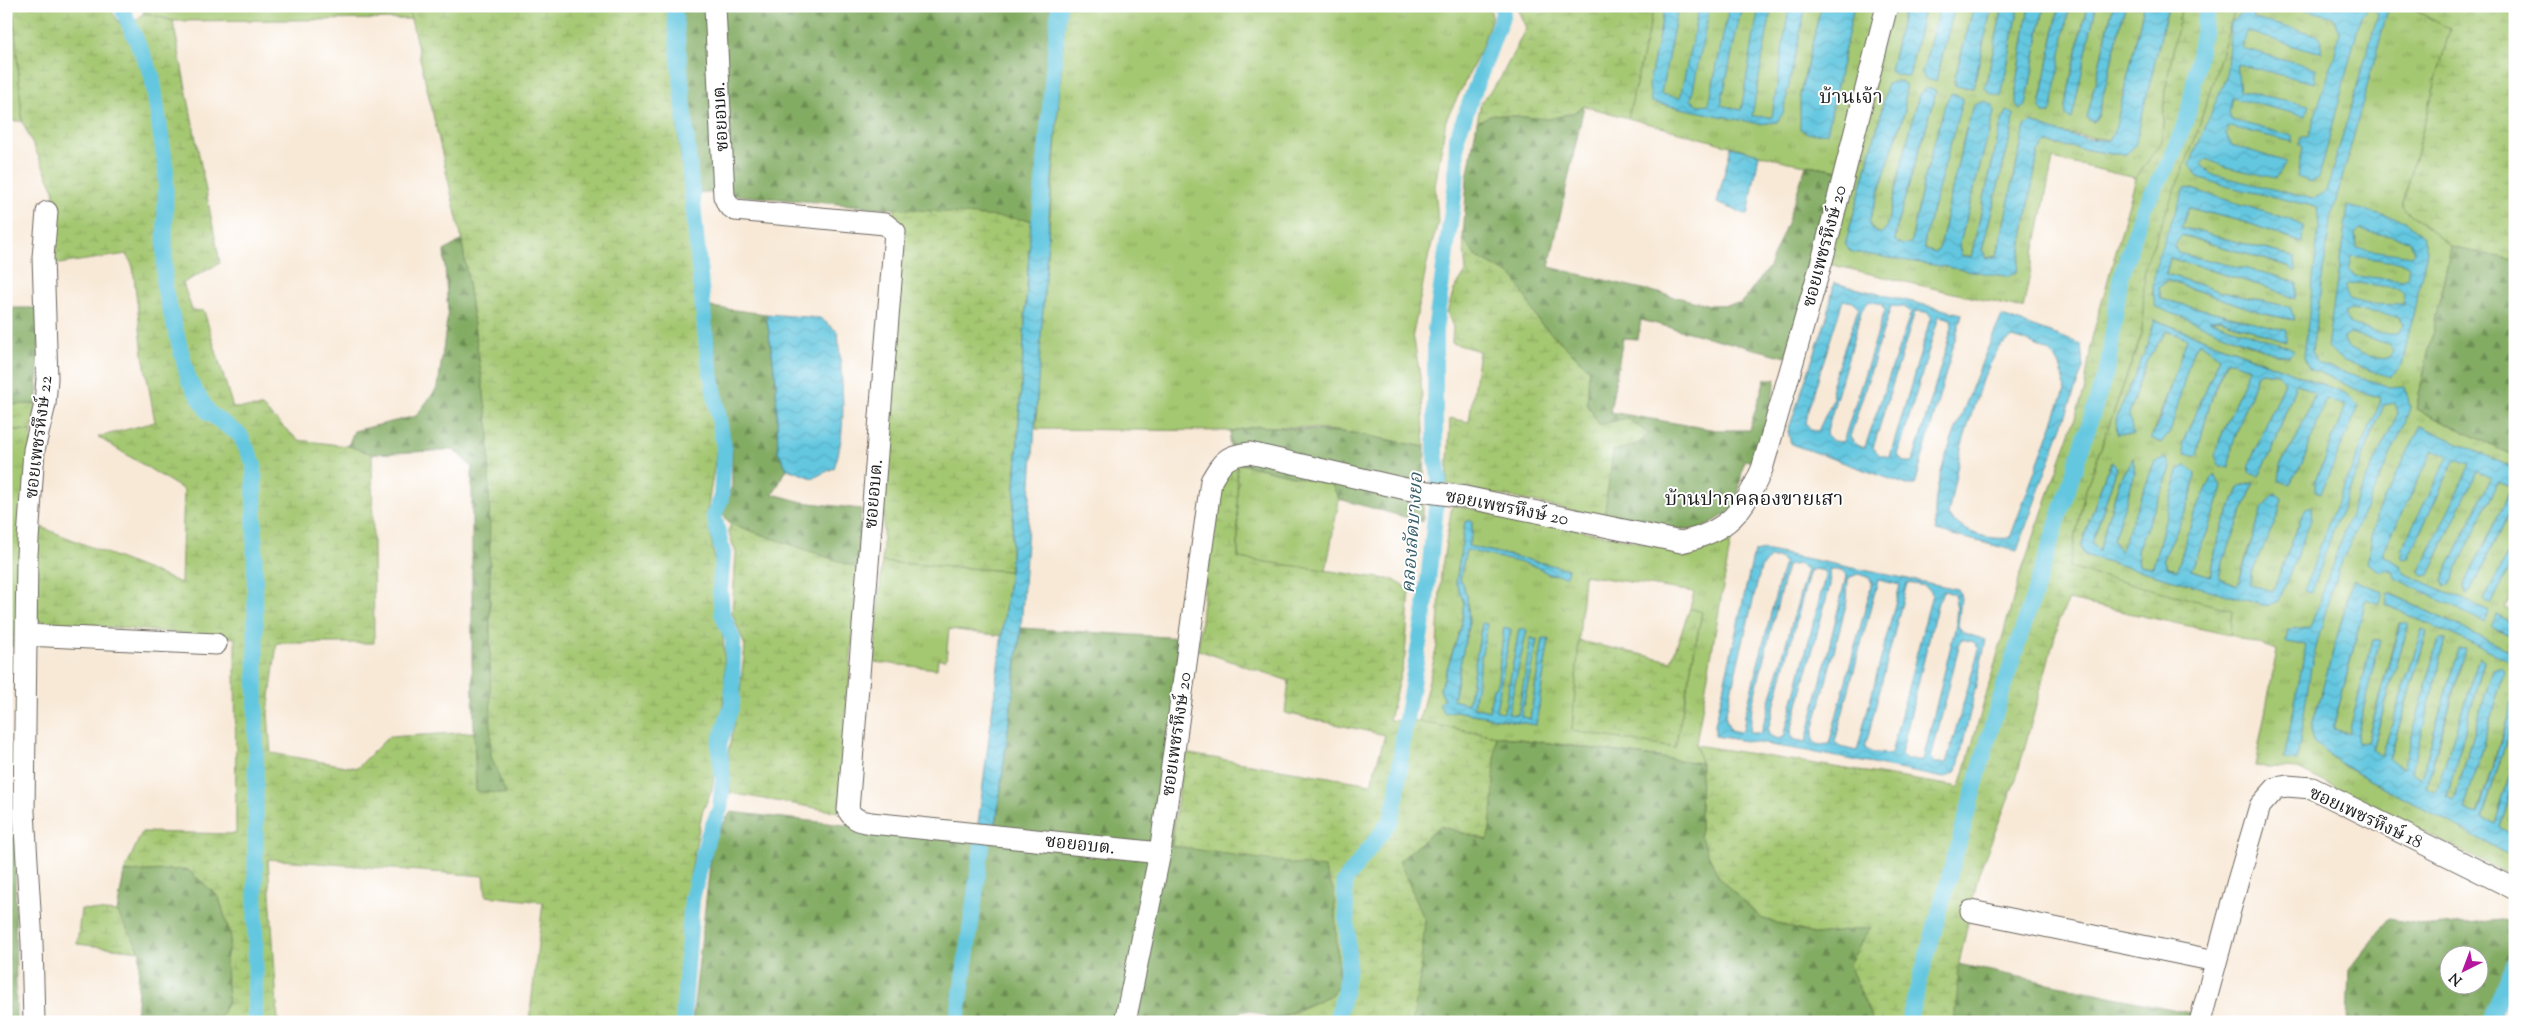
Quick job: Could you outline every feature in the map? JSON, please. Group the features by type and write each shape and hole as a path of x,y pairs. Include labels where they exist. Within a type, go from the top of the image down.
{"street":[{"name":"ซอยอบต.","path":"714,6 724,196 728,205 735,210 885,224 895,232 848,810 852,817 859,821 871,823 1160,853"},
{"name":"ซอยเพชรหึงษ์ 20","path":"1125,1022 1160,853 1210,481 1222,463 1235,454 1250,453 1406,489 1465,497 1681,542 1704,538 1730,521 1750,498 1762,469 1823,257 1887,6"},
{"name":"ซอยเพชรหึงษ์ 22","path":"34,1022 32,943 24,812 27,555 34,450 45,404 47,378 43,257 47,212"},
{"path":"26,635 216,644"},
{"name":"ซอยเพชรหึงษ์ 18","path":"2200,1022 2260,806 2276,788 2312,788 2515,889"},
{"path":"1971,911 2216,961"}],"green space":[{"path":"6,6 13,6 22,121 6,121"},
{"path":"13,6 108,6 126,32 144,12 173,21 220,263 183,283 192,310 204,311 233,408 262,407 298,440 348,446 372,454 374,643 277,643 268,713 271,753 357,768 388,737 474,732 476,791 506,794 491,756 489,429 462,240 408,6 668,6 680,152 717,448 707,513 714,555 724,649 725,689 712,789 702,813 685,902 676,1022 529,1022 543,902 486,896 484,876 268,859 278,1022 217,1022 228,1003 226,960 231,937 219,897 187,869 124,872 142,832 236,834 235,638 37,621 36,525 181,583 184,490 98,437 155,422 143,355 133,267 127,254 52,265 51,230 54,190 22,121"},
{"path":"143,6 408,6 411,19 173,21 144,12"},
{"path":"680,6 1066,6 1049,222 698,192"},
{"path":"1066,6 1490,6 1492,17 1480,52 1446,120 1435,186 1438,223 1429,254 1413,334 1421,382 1425,447 1328,430 1304,428 1279,427 1231,431 1036,429 1038,369"},
{"path":"1516,6 1654,6 1628,118 1584,106 1575,112 1549,119 1493,114 1477,122 1481,102 1500,79 1526,28"},
{"path":"1654,6 1821,6 1800,95 1827,132 1854,6 1905,6 1890,71 1909,77 1925,6 1940,6 1922,73 1936,81 1955,6 1974,6 1955,77 1955,86 1973,88 1992,6 2003,6 1985,88 2001,97 2019,6 2029,6 2016,90 2021,110 2026,105 2044,6 2059,6 2040,106 2043,112 2050,113 2069,6 2087,6 2065,106 2071,119 2096,6 2113,6 2087,118 2092,122 2098,117 2125,6 2144,6 2116,127 2110,140 2056,132 2032,122 2025,126 1997,256 1987,258 1982,250 2013,126 2007,111 2001,124 1971,257 1962,256 1959,247 1994,112 1966,128 1944,226 1942,245 1936,253 1925,250 1925,238 1944,163 1923,184 1911,243 1903,246 1895,241 1898,221 1934,101 1927,88 1919,94 1886,228 1881,234 1872,229 1869,222 1905,110 1887,84 1880,118 1845,245 2017,272 2038,152 2047,143 2112,154 2126,154 2134,146 2168,6 2182,6 2165,91 2162,141 2136,178 2053,159 2023,309 1828,264 1846,171 1788,162 1628,118"},
{"path":"2182,6 2236,6 2195,139 2145,265 2142,333 2084,495 2069,568 2232,610 2230,635 2069,600 2060,618 2016,779 1979,872 1959,964 1956,1011 1953,1022 1873,1022 1849,964 1871,927 1816,935 1761,918 1719,878 1700,835 1701,763 1696,745 1960,787 2018,582 2084,392 2092,338 2136,178 2162,141 2165,91"},
{"path":"2236,6 2407,6 2450,29 2402,206 2451,247 2416,409 2515,456 2515,469 2421,426 2367,563 2393,571 2489,611 2404,573 2400,566 2382,554 2433,450 2449,457 2401,549 2408,558 2455,458 2471,464 2420,570 2423,576 2429,575 2477,470 2491,478 2442,580 2445,586 2450,583 2498,482 2512,487 2464,586 2466,595 2470,592 2515,500 2515,540 2484,599 2491,605 2515,555 2515,589 2505,608 2512,611 2515,606 2515,625 2496,615 2492,627 2515,638 2515,653 2390,593 2386,605 2515,663 2515,695 2477,814 2464,810 2504,672 2501,668 2493,669 2454,801 2447,797 2484,661 2479,657 2436,793 2426,788 2462,665 2458,649 2421,778 2411,772 2446,639 2439,639 2403,768 2389,761 2427,633 2422,629 2382,756 2372,750 2409,624 2399,623 2367,742 2358,744 2357,736 2379,640 2373,640 2349,733 2333,730 2366,599 2384,592 2353,580 2312,726 2313,742 2344,766 2515,858 2515,878 2298,769 2255,766 2277,650 2230,635 2232,610 2069,569 2084,495 2142,334 2144,265 2195,139","holes":["2186,187 2303,226 2301,243 2248,223 2189,208 2180,227 2295,257 2295,271 2288,266 2181,235 2174,246 2177,253 2281,277 2297,283 2295,299 2272,289 2170,258 2166,274 2222,292 2290,307 2294,320 2269,315 2166,280 2159,288 2161,299 2243,319 2286,341 2220,319 2207,320 2289,347 2289,356 2271,352 2236,339 2152,295","2156,320 2345,393 2359,407 2315,481 2346,406 2326,398 2318,418 2281,464 2297,437 2315,393 2296,383 2272,451 2259,476 2250,463 2284,382 2278,374 2262,372 2257,375 2232,446 2230,467 2219,442 2249,368 2228,360 2213,395 2197,456 2182,444 2220,357 2199,342 2192,353 2161,443 2151,438 2188,338 2166,331 2145,364 2129,414 2145,351","2133,458 2135,474 2113,540 2120,553 2155,461 2171,469 2137,550 2139,565 2153,567 2178,472 2187,465 2195,474 2190,501 2164,558 2167,568 2177,570 2194,514 2214,475 2222,487 2212,521 2191,570 2211,576 2218,537 2240,486 2254,483 2222,564 2219,578 2238,585 2249,547 2275,494 2282,500 2251,575 2250,585 2273,591 2301,518 2268,606 2084,555 2081,546 2111,462 2117,467 2092,544 2099,551 2120,479"]},
{"path":"2407,6 2515,6 2515,260 2451,247 2402,207 2450,29"},
{"path":"1584,106 1549,267 1710,305 1741,304 1769,267 1787,223 1806,165 1846,171 1786,357 1641,320 1638,339 1623,338 1610,412 1716,430 1749,430 1765,379 1776,379 1759,463 1744,460 1736,508 1700,530 1659,528 1604,517 1613,451 1636,445 1649,434 1627,418 1599,425 1587,404 1589,369 1539,322 1514,277 1475,256 1463,237 1467,178 1477,122 1493,114 1549,119 1575,112"},
{"path":"895,208 1031,220 1010,571 882,562"},
{"path":"1463,237 1475,256 1514,277 1539,322 1589,369 1587,404 1599,425 1627,418 1649,434 1636,445 1613,451 1604,517 1447,484 1450,418 1469,422 1479,351 1452,343 1453,327 1447,312 1454,290 1466,272"},
{"path":"462,240 489,429 491,756 507,794 476,791 472,661 472,467 454,450 372,454 348,446 354,431 416,416 438,387 448,312 444,251"},
{"path":"2451,247 2515,260 2515,456 2416,409"},
{"path":"710,307 766,314 776,380 778,451 787,469 773,494 802,502 861,509 858,568 731,524 721,514 732,486 732,450 718,377"},
{"path":"6,308 40,308 37,404 6,405"},
{"path":"37,404 32,431 6,429 6,405"},
{"path":"1259,426 1352,433 1425,447 1423,522 1339,499 1332,485 1237,463 1229,443 1231,431"},
{"path":"6,429 32,431 20,646 6,646 6,643 13,642 13,636 6,633"},
{"path":"1237,463 1332,485 1339,499 1326,571 1238,558"},
{"path":"1237,463 1238,558 1394,580 1410,590 1405,656 1389,720 1419,722 1496,736 1493,803 1488,840 1440,826 1399,861 1425,921 1419,984 1412,1022 1272,1022 1331,995 1339,984 1334,891 1324,868 1172,846 1183,753 1371,784 1385,735 1285,713 1289,681 1198,650 1215,480"},
{"path":"1452,505 1686,551 1732,535 1696,744 1701,763 1496,736 1419,722 1437,646 1441,573","holes":["1471,520 1472,534 1468,546 1568,569 1549,574 1535,566 1466,549 1460,580 1467,596 1469,621 1453,700 1468,704 1482,624 1473,707 1489,711 1493,688 1497,686 1504,627 1511,630 1495,711 1504,714 1519,629 1526,630 1508,714 1518,715 1532,638 1537,640 1521,716 1530,719 1543,639 1549,640 1535,725 1455,711 1444,713 1439,704 1444,699 1440,689 1461,627 1464,603 1456,583 1465,522","1584,575 1694,592 1690,608 1702,613 1675,748 1572,730"]},
{"path":"731,524 858,568 839,812 730,793 728,753 739,701 745,646 732,613 736,553 728,531"},
{"path":"882,562 1010,571 1002,636 949,629 946,660 938,659 937,669 874,662"},
{"path":"1690,608 1702,612 1675,748 1572,731 1579,641 1671,661"},
{"path":"1021,628 1183,638 1172,846 1324,867 1334,891 1339,984 1331,995 1273,1020 1250,1010 1198,1022 692,1022 713,839 731,812 994,842"},
{"path":"2515,712 2515,757 2495,824 2482,820"},
{"path":"1496,736 1701,763 1700,835 1719,878 1761,918 1816,935 1872,927 1849,964 1873,1022 1412,1022 1419,984 1425,921 1399,861 1440,826 1488,840"},
{"path":"2515,778 2515,820 2510,833 2500,827"},
{"path":"6,837 15,837 16,1022 6,1022"},
{"path":"187,869 219,897 231,937 226,960 228,1003 217,1022 136,1022 140,951 117,912 124,872"},
{"path":"81,909 117,912 140,951 77,944"},
{"path":"2389,919 2432,926 2502,920 2515,922 2515,950 2484,1022 2347,1022 2349,969"},
{"path":"1958,964 2195,1014 2193,1022 1953,1022 1956,1011"}],"water":[{"path":"1665,6 1678,6 1661,94 1680,98 1699,6 1710,6 1691,100 1699,105 1709,104 1729,6 1742,6 1721,105 1741,110 1759,6 1772,6 1752,116 1772,117 1789,6 1806,6 1783,113 1777,122 1759,124 1651,102 1649,83"},
{"path":"1821,6 1854,6 1827,133 1810,134 1800,129 1800,95"},
{"path":"1905,6 1925,6 1909,77 1890,71"},
{"path":"1940,6 1955,6 1936,81 1925,79 1922,73"},
{"path":"1974,6 1992,6 1973,88 1955,86 1955,77"},
{"path":"2003,6 2019,6 2001,97 1991,94 1985,88"},
{"path":"2029,6 2044,6 2026,106 2021,110 2016,104 2016,90"},
{"path":"2059,6 2069,6 2053,103 2050,113 2043,113 2040,107"},
{"path":"2087,6 2096,6 2072,119 2066,116 2065,106"},
{"path":"2113,6 2125,6 2098,117 2092,122 2087,118"},
{"path":"2144,6 2168,6 2135,146 2126,154 2112,154 2047,143 2038,152 2017,272 2007,276 1990,274 1852,252 1845,245 1880,118 1887,84 1897,81 1905,84 1905,110 1869,222 1871,229 1881,234 1886,228 1919,94 1927,88 1936,91 1898,221 1895,241 1903,245 1911,243 1923,184 1945,104 1951,93 1963,98 1925,238 1925,250 1936,253 1941,244 1959,159 1974,105 1985,101 1993,105 1994,112 1959,247 1962,256 1971,257 2001,124 2007,111 2014,114 2013,126 1982,250 1987,258 1997,256 2025,126 2031,122 2070,135 2110,140 2116,126"},
{"path":"2249,6 2257,6 2253,9 2254,19 2318,35 2322,41 2321,52 2306,50 2246,31 2242,48 2316,68 2314,83 2237,64 2240,91 2309,105 2305,116 2232,98 2229,114 2232,120 2293,136 2293,142 2227,126 2226,135 2232,145 2287,162 2276,178 2226,167 2206,159 2201,164 2211,174 2313,199 2326,192 2378,14 2372,6 2389,6 2330,223 2312,352 2318,363 2390,387 2405,386 2410,407 2405,423 2343,559 2331,591 2311,667 2297,761 2284,759 2306,645 2286,642 2288,629 2310,628 2353,506 2398,413 2395,403 2384,405 2333,531 2312,593 2304,591 2328,524 2380,403 2379,397 2308,369 2304,356 2319,227 2317,207 2221,185 2198,177 2190,164 2226,77 2231,23"},
{"path":"2294,6 2370,6 2361,16 2319,178 2311,182 2297,177 2303,147 2299,144 2302,137 2308,137 2335,54 2339,32 2333,17"},
{"path":"1731,147 1759,154 1748,215 1717,203"},
{"path":"2185,187 2288,219 2303,226 2302,243 2248,223 2189,208 2180,227 2295,257 2296,272 2288,266 2182,235 2174,246 2178,253 2281,277 2297,283 2295,299 2272,289 2170,258 2166,274 2222,292 2290,307 2295,320 2269,315 2166,280 2159,288 2161,299 2286,330 2286,341 2220,319 2209,320 2289,347 2294,351 2289,356 2276,354 2156,307 2153,293 2157,263 2167,231"},
{"path":"2348,206 2406,221 2423,236 2427,251 2402,365 2390,377 2344,361 2327,347","holes":["2360,230 2409,240 2415,252 2412,256 2357,248 2355,235","2352,256 2403,263 2409,267 2409,276 2404,280 2355,276 2349,271","2356,283 2399,288 2404,294 2403,305 2367,304 2348,299 2346,285","2350,309 2398,316 2403,324 2398,333 2380,333 2351,325 2344,313","2349,333 2388,344 2393,351 2389,358 2367,356 2347,346 2343,337"]},
{"path":"1031,220 1049,222 1021,628 996,824 978,824 1010,571"},
{"path":"1834,283 1962,314 1915,485 1907,485 1791,444 1788,431 1828,314","holes":["1843,300 1853,302 1859,307 1832,383 1833,399 1818,431 1811,430 1806,424 1808,410","1870,301 1881,304 1885,310 1843,442 1833,441 1826,434 1862,309","1891,306 1904,307 1911,312 1865,447 1856,445 1850,437","1915,311 1926,312 1931,316 1890,457 1880,455 1873,448","1939,316 1951,319 1952,327 1913,462 1903,462 1898,455"]},
{"path":"766,314 820,318 838,332 843,401 839,452 834,468 813,478 787,469 778,451 776,380"},
{"path":"2002,316 2081,344 2083,368 2017,551 1936,531 1936,497 1943,464","holes":["2013,337 2043,349 2056,359 2063,377 2065,390 2010,538 1992,538 1968,531 1948,515 1961,448 1982,380 1999,347"]},
{"path":"2155,320 2345,393 2359,406 2321,493 2315,491 2315,481 2346,406 2326,399 2303,462 2290,484 2279,481 2281,464 2297,437 2315,393 2296,383 2272,451 2259,476 2249,473 2250,463 2284,382 2278,374 2262,372 2257,375 2232,446 2230,467 2220,467 2215,456 2219,442 2249,368 2227,360 2213,395 2197,456 2185,455 2182,444 2220,357 2199,342 2192,353 2171,430 2161,443 2151,438 2157,426 2187,338 2166,331 2145,364 2129,414 2133,434 2117,434 2116,419 2145,351"},
{"path":"2421,426 2515,469 2515,500 2470,592 2466,595 2464,586 2512,487 2498,482 2450,583 2445,586 2442,580 2491,478 2477,471 2429,575 2423,576 2420,571 2470,464 2455,459 2408,558 2402,559 2401,549 2448,457 2433,450 2382,554 2400,566 2404,573 2489,611 2484,622 2395,578 2393,571 2385,569 2381,572 2367,563 2377,512"},
{"path":"2133,457 2135,474 2113,540 2120,552 2155,461 2166,458 2171,469 2137,550 2139,565 2153,567 2178,471 2187,465 2195,474 2190,501 2164,558 2167,568 2177,570 2194,514 2214,474 2222,487 2212,521 2191,570 2211,576 2218,537 2240,486 2254,483 2222,564 2219,578 2238,585 2262,508 2275,494 2282,499 2278,515 2251,575 2250,585 2273,591 2301,518 2306,509 2312,507 2311,520 2279,601 2267,606 2084,555 2081,546 2105,475 2112,462 2117,467 2092,544 2099,551 2120,479"},
{"path":"1472,520 1472,534 1468,546 1568,569 1566,576 1549,574 1535,566 1466,550 1460,579 1467,596 1469,621 1453,700 1468,704 1482,623 1487,624 1473,707 1489,711 1493,688 1497,686 1504,627 1511,629 1496,710 1504,713 1519,629 1527,630 1508,714 1518,715 1531,638 1537,640 1521,716 1530,719 1543,639 1549,639 1536,725 1455,711 1444,713 1439,704 1444,699 1440,690 1461,627 1464,603 1456,583 1465,522"},
{"path":"2515,540 2515,555 2491,605 2484,599"},
{"path":"1764,550 1958,589 1961,598 1958,626 1964,633 1986,640 1957,771 1944,778 1807,751 1715,736 1715,725 1754,552","holes":["1769,558 1779,558 1784,562 1745,715 1744,727 1740,732 1730,730 1725,716 1761,568","1798,564 1807,569 1761,733 1750,733 1752,706 1787,566","1815,569 1824,571 1825,577 1784,737 1777,739 1769,735 1768,730 1810,571","1829,570 1842,570 1846,575 1845,581 1806,742 1792,739 1791,731 1830,585","1858,574 1869,577 1872,583 1829,744 1819,745 1813,741 1813,731 1847,601 1848,578","1878,580 1900,585 1857,751 1840,747 1835,742","1907,583 1925,586 1932,594 1891,754 1872,753 1865,748","1944,591 1954,594 1957,608 1955,629 1923,760 1906,760 1901,754 1938,602","1961,639 1974,642 1979,649 1946,763 1935,763 1931,758"]},
{"path":"2353,580 2384,592 2379,604 2366,599 2333,729 2349,733 2373,640 2380,640 2357,736 2358,743 2367,742 2400,623 2409,623 2372,749 2382,756 2422,629 2427,632 2389,760 2403,768 2439,639 2446,639 2412,772 2421,778 2458,649 2466,649 2426,787 2436,792 2479,657 2484,660 2447,797 2454,801 2493,669 2501,668 2504,672 2464,810 2478,814 2515,695 2515,712 2482,819 2495,824 2515,757 2515,778 2500,827 2510,833 2515,820 2515,858 2344,766 2313,742 2312,726"},
{"path":"2389,593 2515,653 2515,663 2386,605"},
{"path":"2496,615 2515,625 2515,638 2491,627"}],"waterway":[{"path":"121,6 152,75 166,170 164,287 189,381 209,413 240,435 254,464 256,702 255,1022"},
{"path":"674,6 707,349 724,448 721,498 714,516 723,553 720,590 722,613 733,640 732,704 719,745 723,779 720,809 708,836 692,899 683,1022"},
{"path":"1038,241 1059,6"},
{"name":"คลองลัดบางยอ","path":"1335,1022 1341,1005 1347,971 1348,935 1344,882 1391,820 1397,793 1403,737 1425,609 1439,478 1435,453 1435,330 1456,182 1457,137 1503,14 1502,6"},
{"path":"1908,1022 1997,708 2108,366 2120,280 2143,209 2172,157 2188,114 2208,6"},
{"path":"957,1022 982,846"},
{"path":"2489,1022 2515,962"}],"district":[{"name":"บ้านเจ้า","path":"1851,96"},
{"name":"บ้านปากคลองขายเสา","path":"1754,498"}]}
